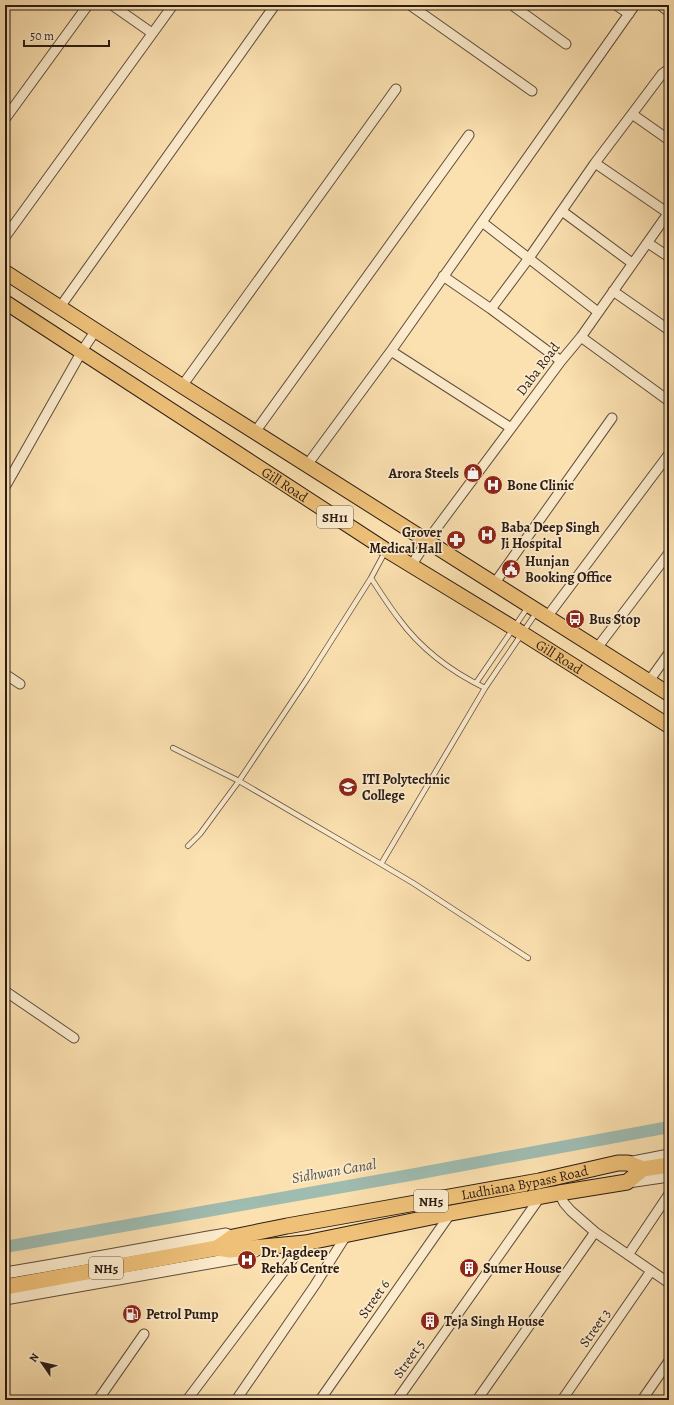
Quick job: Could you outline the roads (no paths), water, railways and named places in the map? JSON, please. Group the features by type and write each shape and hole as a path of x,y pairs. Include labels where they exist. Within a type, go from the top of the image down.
{"highway":[{"name":"Ludhiana Bypass Road","path":"233,1237 538,1181 618,1163 628,1163"},
{"name":"NH5","path":"628,1163 643,1169 668,1166"},
{"name":"NH5","path":"627,1182 643,1169"},
{"name":"Ludhiana Bypass Road","path":"265,1246 304,1243 541,1196 627,1182"},
{"name":"NH5","path":"212,1249 233,1237"},
{"name":"NH5","path":"5,1287 212,1249 230,1250 265,1246"}],"main road":[{"name":"Gill Road","path":"5,272 182,386 669,694"},
{"name":"Gill Road","path":"5,302 411,566 517,630 669,726"}],"street":[{"path":"5,119 88,5"},
{"path":"112,5 152,34"},
{"path":"5,237 173,5"},
{"path":"60,307 275,5"},
{"path":"410,5 532,91"},
{"path":"512,5 566,44"},
{"path":"616,5 629,14"},
{"path":"307,465 391,351 635,5"},
{"path":"660,5 669,12"},
{"path":"491,309 529,258 595,163 662,74 668,71"},
{"path":"182,386 396,89"},
{"path":"632,114 669,140"},
{"path":"255,432 469,135"},
{"path":"595,163 669,212"},
{"path":"562,211 632,263"},
{"name":"Daba Road","path":"411,566 427,541 581,337 669,212"},
{"path":"482,222 598,312"},
{"path":"648,243 669,257"},
{"path":"444,276 491,309 561,362"},
{"path":"613,291 669,330"},
{"path":"5,487 82,351 96,330"},
{"path":"581,337 669,401"},
{"path":"391,351 511,428"},
{"path":"494,584 612,418"},
{"path":"538,611 669,454"},
{"path":"597,648 669,553"},
{"path":"649,681 669,653"},
{"path":"5,674 20,684"},
{"path":"5,991 74,1038"},
{"path":"628,1163 668,1166"},
{"path":"627,1182 668,1166"},
{"path":"559,1193 564,1203 595,1232 669,1283"},
{"path":"628,1255 669,1194"},
{"name":"Street 5","path":"397,1400 541,1196"},
{"name":"Street 6","path":"320,1400 451,1213"},
{"path":"477,1400 595,1232"},
{"path":"5,1273 76,1262 132,1250 226,1234 233,1237"},
{"path":"236,1400 315,1285 347,1234"},
{"path":"187,1400 304,1243"},
{"path":"5,1300 243,1257 265,1246"},
{"name":"Street 3","path":"562,1400 652,1271"},
{"path":"98,1400 144,1334"},
{"path":"642,1400 668,1365"}],"lane":[{"path":"188,846 200,834 239,781 307,679 371,578 386,550"},
{"path":"371,578 399,620 423,646 455,671 485,688"},
{"path":"476,683 517,630 538,611"},
{"path":"381,864 485,688 517,630 538,611"},
{"path":"173,748 239,781 381,864 413,883 528,958"}],"waterway":[{"name":"Sidhwan Canal","path":"5,1247 669,1127"}],"place":[{"name":"Arora Steels","path":"473,473"},
{"name":"Bone Clinic","path":"493,485"},
{"name":"Baba Deep Singh Ji Hospital","path":"487,535"},
{"name":"Grover Medical Hall","path":"456,540"},
{"name":"Hunjan Booking Office","path":"511,569"},
{"name":"Bus Stop","path":"575,619"},
{"name":"ITI Polytechnic College","path":"348,787"},
{"name":"Dr. Jagdeep Rehab Centre","path":"247,1260"},
{"name":"Sumer House","path":"469,1268"},
{"name":"Petrol Pump","path":"132,1314"},
{"name":"Teja Singh House","path":"430,1321"}]}
